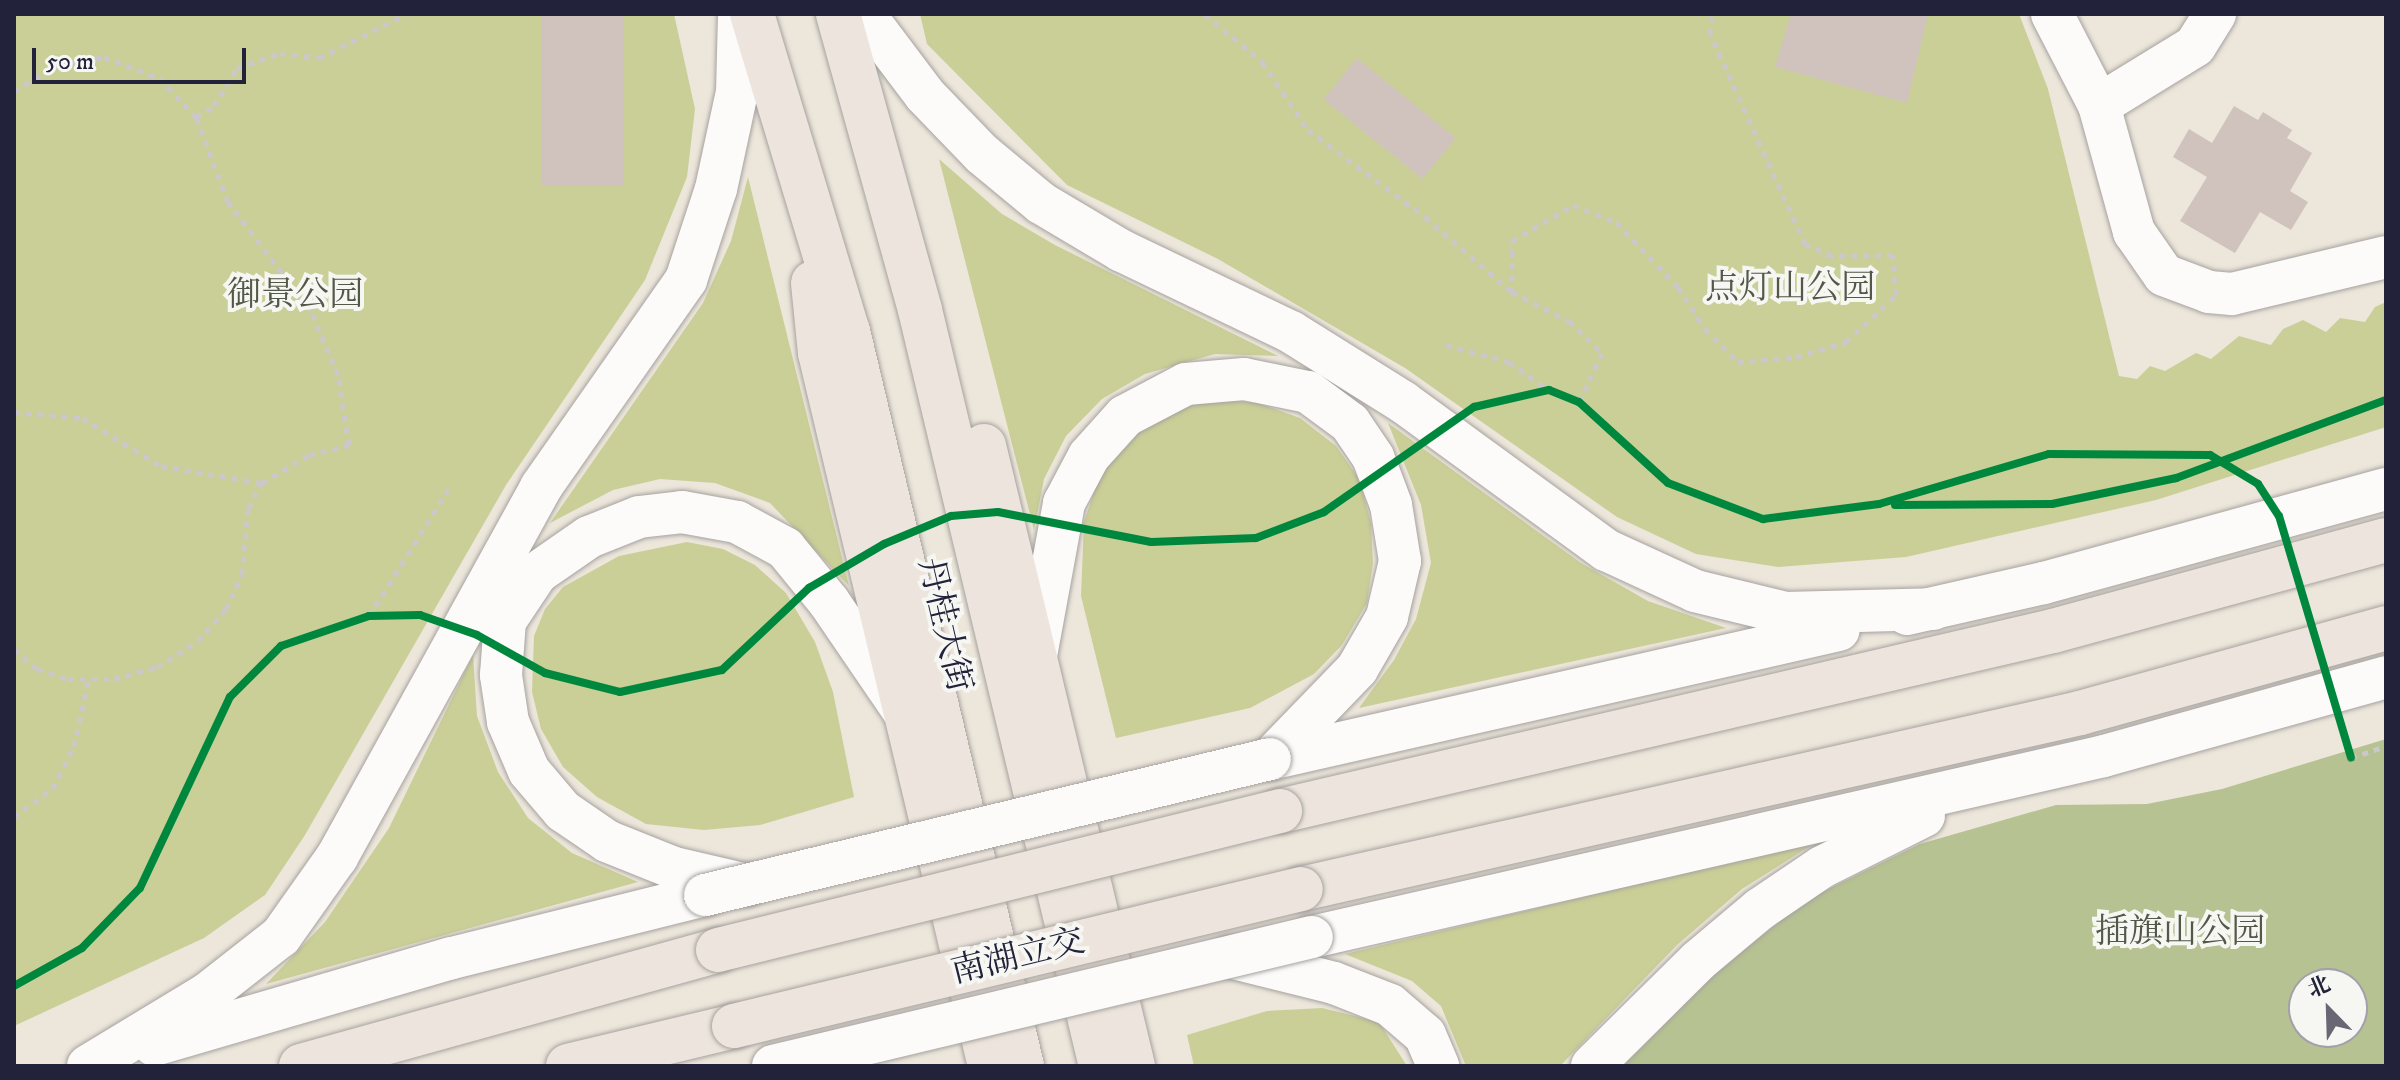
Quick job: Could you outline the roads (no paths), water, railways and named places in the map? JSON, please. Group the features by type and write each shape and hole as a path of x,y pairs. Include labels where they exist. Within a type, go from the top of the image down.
{"main road":[{"name":"丹桂大街","path":"752,14 848,331 1022,1066"},
{"name":"丹桂大街","path":"838,14 924,325 1101,1066"},
{"path":"879,163 952,313 1133,1066"},
{"path":"805,193 820,353 990,1066"},
{"path":"301,1066 718,950 1280,811 2053,631 2386,540"},
{"name":"南湖立交","path":"568,1066 1301,889 2080,713 2386,628"}],"street":[{"path":"90,1066 207,994 281,936 337,857 541,487 686,280 716,189 737,92 739,14"},
{"path":"864,14 925,95 982,154 1041,203 1122,251 1291,332 1414,410 1606,550 1695,591 1785,613 1933,609"},
{"path":"2052,14 2099,105 2134,232 2164,275 2209,292 2232,294 2386,257"},
{"path":"2099,105 2195,46 2215,14"},
{"path":"1036,660 1064,503 1089,456 1125,416 1186,384 1244,379 1308,392 1350,423 1373,457 1391,505 1400,561 1387,617 1357,669 1270,759"},
{"path":"90,1066 437,962 1270,759 1933,609 2378,492"},
{"path":"747,885 674,868 607,841 563,811 529,771 508,722 501,675 505,621 537,573 589,537 639,517 682,512 737,522 785,548 829,602 906,715"},
{"path":"773,1066 848,1055 1312,937 2000,781 2386,677"},
{"path":"1592,1066 1698,961 1760,909 1822,867 2000,781"},
{"path":"1230,957 1334,983 1390,1005 1425,1035 1438,1066"}],"park label":[{"name":"点灯山公园","path":"1790,289"},
{"name":"御景公园","path":"295,296"},
{"name":"插旗山公园","path":"2180,933"}]}
